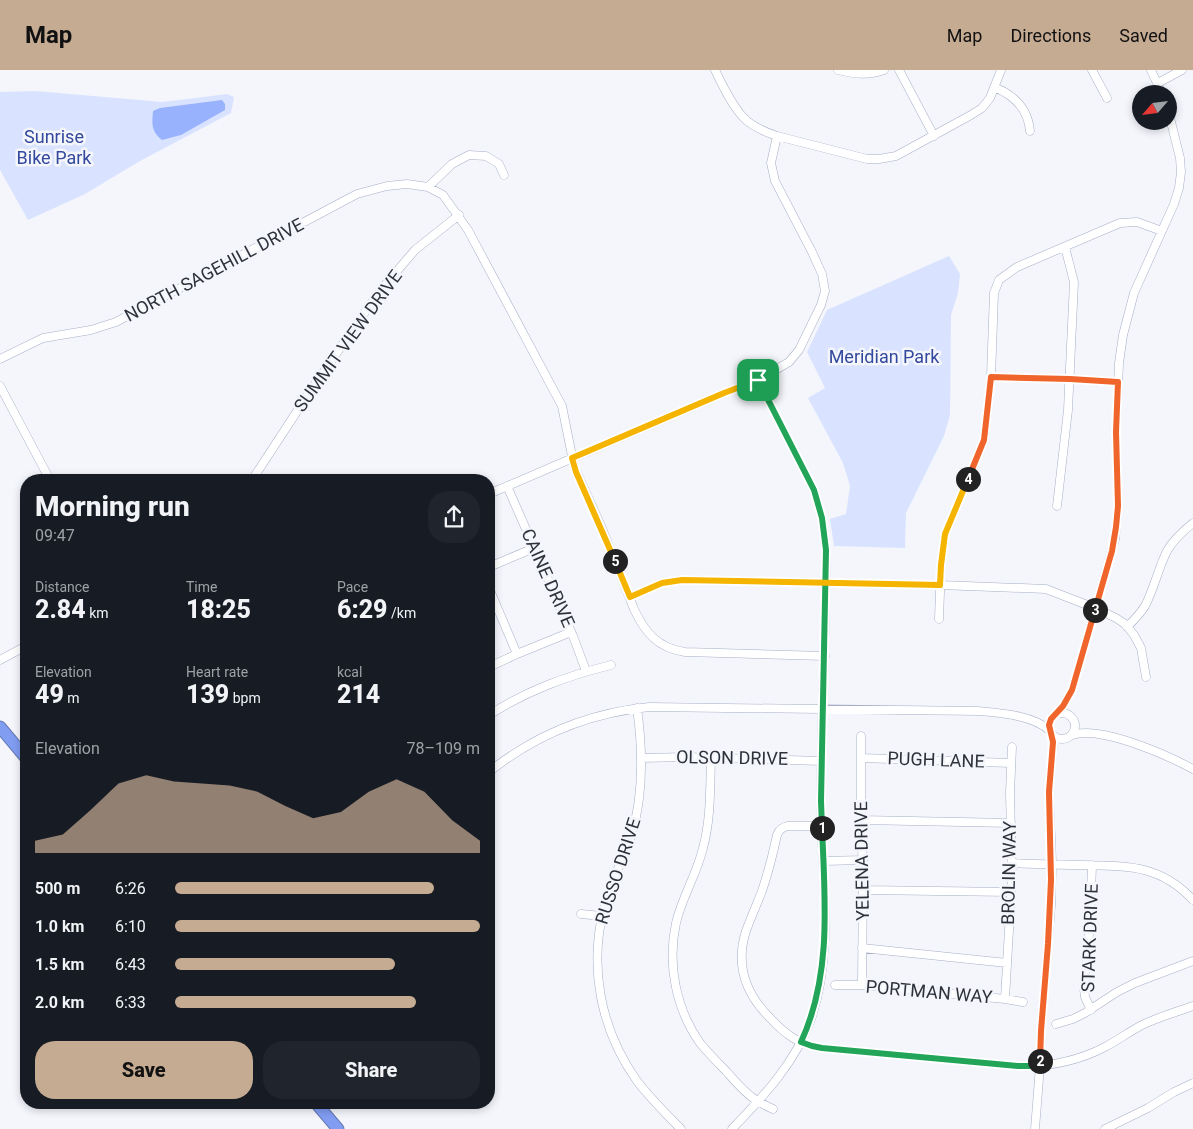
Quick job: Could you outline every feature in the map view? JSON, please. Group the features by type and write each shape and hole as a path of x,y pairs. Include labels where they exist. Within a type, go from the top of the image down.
{"highway":[{"path":"0,727 20,751"},
{"path":"321,1109 338,1129"}],"street":[{"path":"715,70 733,104 742,117 750,124 777,136 867,159 896,156 982,108 990,98 1001,70"},
{"path":"838,70 867,75 884,70"},
{"path":"899,70 934,136"},
{"path":"1092,70 1108,98"},
{"path":"1151,70 1158,83 1182,70"},
{"path":"994,87 1006,92 1020,105 1028,119 1030,131"},
{"path":"1052,760 1057,748 1069,737 1075,727 1070,707 1072,690 1112,551 1118,506 1116,432 1120,349 1130,307 1139,280 1177,196 1181,172 1179,150 1173,130"},
{"path":"495,491 758,380 789,362 799,350 821,305 825,291 822,274 812,252 774,181 772,156 777,136"},
{"path":"504,175 499,164 486,156 469,155 452,164 428,186 443,195 459,215 562,406 576,472 601,526 640,622 660,643 676,651 825,656"},
{"name":"NORTH SAGEHILL DRIVE","path":"0,358 42,338 91,330 116,322 356,194 387,186 407,184 428,186"},
{"name":"SUMMIT VIEW DRIVE","path":"256,474 378,292 415,250 459,215"},
{"path":"939,619 941,565 945,534 984,440 991,377 994,293 999,280 1017,267 1120,223 1137,222 1162,231"},
{"path":"1057,506 1068,410 1074,282 1065,247"},
{"path":"991,377 1118,382"},
{"path":"732,1129 780,1075 801,1042 814,1010 821,974 824,941 822,761 826,550 822,518 814,490 758,380"},
{"path":"0,386 47,474"},
{"name":"CAINE DRIVE","path":"508,486 586,671"},
{"path":"1127,627 1144,606 1170,546 1193,523"},
{"path":"495,564 534,548"},
{"path":"630,597 662,583 682,580 1046,589 1095,608 1116,618 1127,627 1141,648 1146,677"},
{"path":"495,602 517,654"},
{"path":"495,664 571,632"},
{"path":"0,660 20,649"},
{"path":"495,711 545,685 611,664"},
{"path":"1035,1129 1050,925 1052,864 1049,792 1053,742 1049,725 1072,690"},
{"path":"495,768 520,750 557,730 598,716 637,708 661,707 978,712 1026,718 1045,718 1059,713 1066,713 1081,726 1098,734 1145,748 1193,769"},
{"name":"RUSSO DRIVE","path":"637,708 641,742 640,798 635,823 609,889 602,916 597,947 597,973 607,1024 620,1054 651,1098 681,1129"},
{"path":"1026,718 1042,724 1057,738 1082,733 1098,734"},
{"name":"YELENA DRIVE","path":"861,736 863,860 862,985"},
{"name":"BROLIN WAY","path":"1004,999 1012,864 1010,793 1012,747"},
{"name":"OLSON DRIVE","path":"641,758 674,757 822,761"},
{"path":"711,758 710,810 706,835 697,870 680,912 674,935 673,959 675,982 681,1007 690,1026 710,1055 744,1091 773,1109"},
{"name":"PUGH LANE","path":"861,758 1011,763"},
{"path":"861,820 1011,823"},
{"path":"822,826 785,826 777,833 767,876 746,932 742,953 742,967 745,980 754,1000 781,1030 801,1042 822,1048 1018,1066 1040,1066 1090,1054 1148,1023 1193,1006"},
{"path":"824,861 863,860"},
{"path":"1012,864 1125,866 1150,871 1174,883 1193,900"},
{"name":"STARK DRIVE","path":"1091,1010 1085,997 1084,989 1090,922 1092,865"},
{"path":"863,890 1011,892"},
{"path":"580,914 602,916"},
{"path":"862,948 1007,963"},
{"path":"1056,1024 1073,1019 1091,1010 1117,992 1135,983 1193,961"},
{"name":"PORTMAN WAY","path":"835,985 862,985 1023,1002"},
{"path":"1105,1129 1193,1083"}],"green space":[{"name":"Sunrise Bike Park","path":"35,91 162,102 227,94 234,97 231,113 140,161 85,194 28,220 0,170 0,92"},
{"name":"Meridian Park","path":"949,256 960,274 958,293 951,315 950,415 944,436 906,513 905,548 834,546 830,519 846,514 850,486 843,463 808,398 825,388 807,352 827,310"}],"water":[{"path":"222,100 225,104 225,110 181,135 162,140 154,130 153,111 160,108"}],"route":[{"path":"758,380 572,458 576,472 601,526 630,597 662,583 682,580 826,584 940,585 945,534 984,440 991,377 1118,382 1116,449 1118,506 1115,539 1072,690 1063,706 1051,719 1049,725 1053,742 1049,792 1051,905 1040,1066 1018,1066 822,1048 801,1042 817,998 824,941 821,801 825,656 826,584 826,550 822,518 814,490 758,380"}]}
